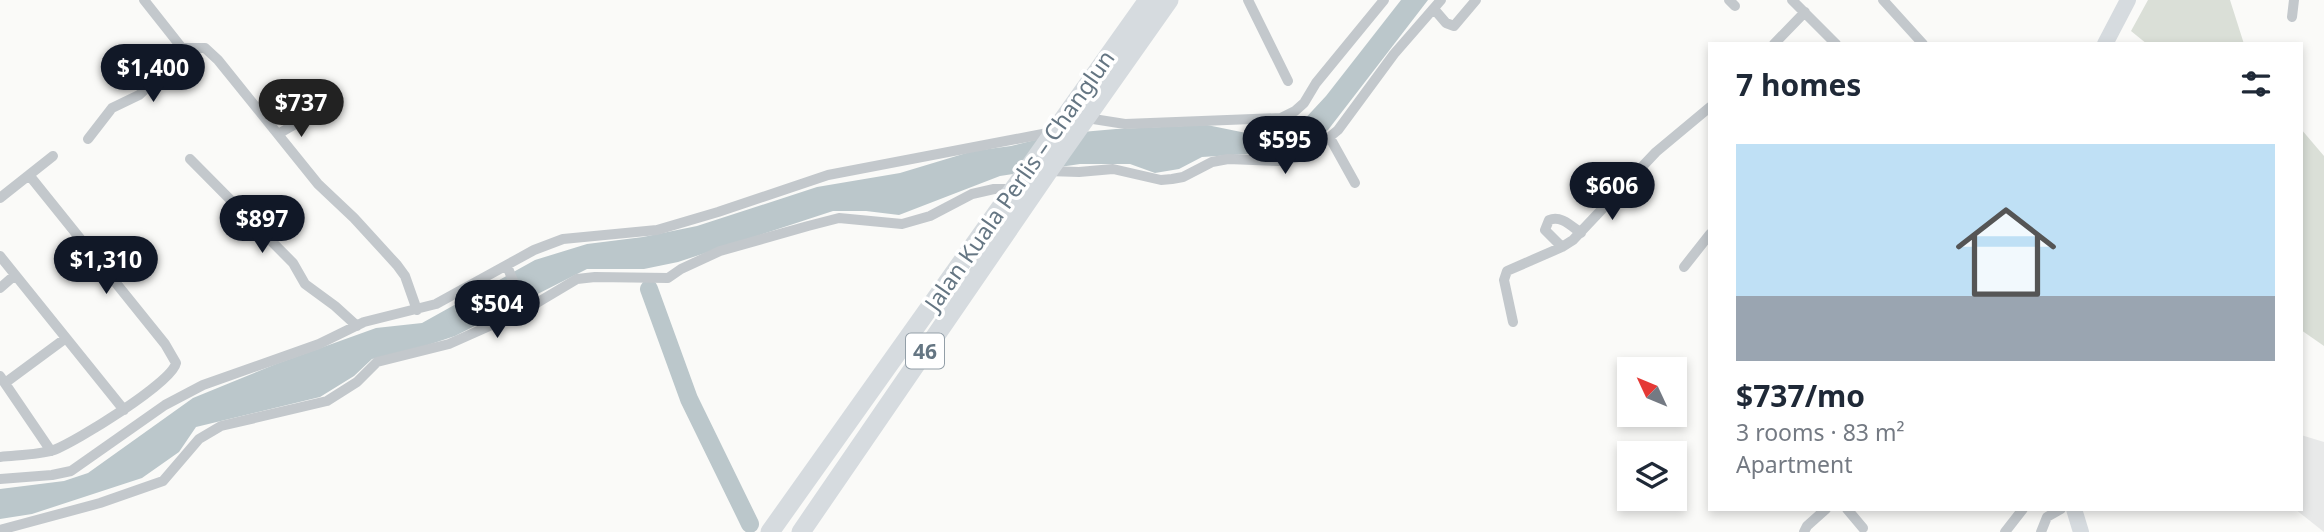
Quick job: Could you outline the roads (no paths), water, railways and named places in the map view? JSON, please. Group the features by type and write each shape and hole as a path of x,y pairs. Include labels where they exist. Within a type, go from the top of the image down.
{"highway":[{"name":"Jalan Kuala Perlis – Changlun","path":"770,532 1148,0"},
{"name":"Jalan Kuala Perlis – Changlun","path":"801,532 1049,170 1170,0"}],"main road":[{"path":"2106,42 2128,0"},
{"path":"2075,511 2081,532"}],"street":[{"path":"144,0 182,48"},
{"path":"1248,0 1287,81"},
{"path":"1084,122 1125,124 1269,120 1288,115 1304,103 1316,83 1384,0"},
{"path":"1049,170 1079,172 1113,169 1161,180 1183,177 1212,162 1227,159 1289,160 1314,150 1330,138 1354,111 1394,54 1437,4 1446,23 1454,26 1476,0"},
{"path":"1791,0 1834,42"},
{"path":"1882,0 1921,42"},
{"path":"2292,17 2294,0"},
{"path":"1776,42 1805,12"},
{"path":"182,48 205,48 210,52 318,184 355,218 397,265 405,276 417,310"},
{"path":"88,139 112,108 139,95 179,57 182,48"},
{"path":"1513,322 1504,280 1507,271 1562,247 1581,233 1649,159 1708,109"},
{"path":"278,135 313,114"},
{"path":"0,479 71,471 182,395 221,378 319,344 377,317 417,310 444,300 509,269 534,250 563,239 657,230 828,175 1052,134"},
{"path":"1330,138 1355,183"},
{"path":"0,198 53,156"},
{"path":"190,159 293,263 305,284 357,326"},
{"path":"0,457 51,451 71,442 124,410 175,368 174,357 29,175"},
{"path":"0,530 100,503 163,481 191,447 208,432 221,426 327,401 356,382 377,362 449,344 578,279 668,278 696,261 736,246 825,221 851,218 902,224 930,216 972,194 1014,188"},
{"path":"1562,247 1545,230 1549,220 1563,220 1581,233"},
{"path":"1684,267 1708,236"},
{"path":"0,256 124,410"},
{"path":"509,269 524,307"},
{"path":"0,288 15,275"},
{"path":"51,451 2,380 66,338"},
{"path":"1804,532 1824,511"},
{"path":"1849,511 1863,528"},
{"path":"2005,532 2021,511"},
{"path":"2041,532 2047,517 2058,511"}],"waterway":[{"path":"649,289 689,399 750,524"}]}
